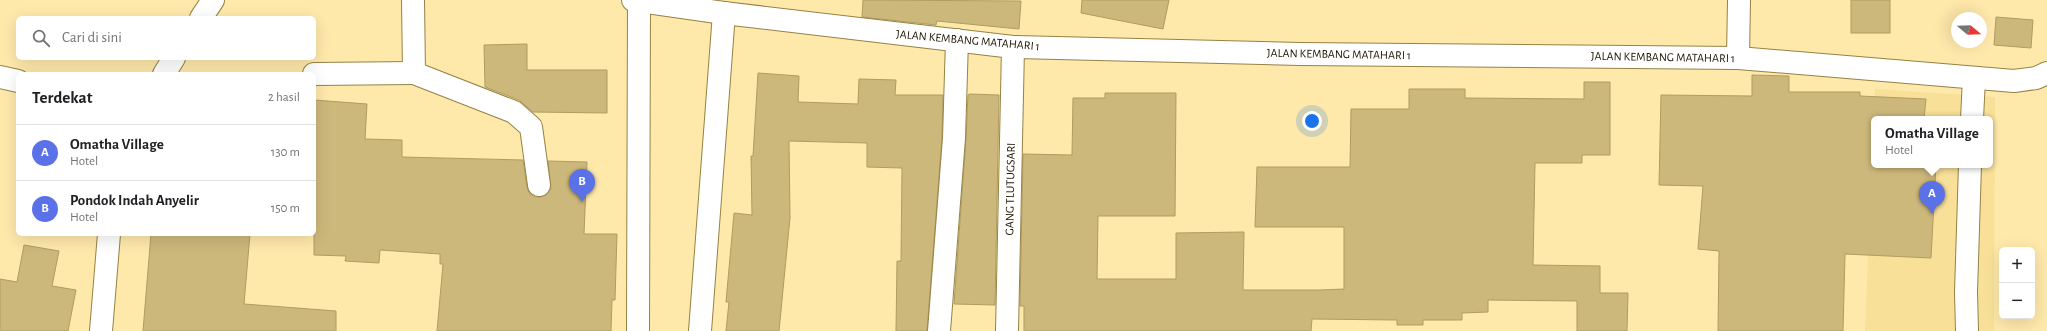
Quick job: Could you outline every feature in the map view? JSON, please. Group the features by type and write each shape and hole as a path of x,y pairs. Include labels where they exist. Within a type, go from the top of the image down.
{"street":[{"path":"202,16 213,0"},
{"path":"413,0 414,73"},
{"path":"636,0 638,331"},
{"name":"JALAN KEMBANG MATAHARI 1","path":"636,0 724,13 1013,47 1300,54 1738,58 2014,81 2036,78 2047,73"},
{"path":"1738,58 1739,0"},
{"path":"700,331 724,13"},
{"path":"939,331 954,138 957,40"},
{"name":"GANG TLUTUGSARI","path":"1007,331 1013,47"},
{"path":"165,72 173,60"},
{"path":"316,74 414,73 514,112 531,127 540,185"},
{"path":"0,77 16,81"},
{"path":"1972,116 1974,78"},
{"path":"1967,331 1966,292 1970,168"},
{"path":"101,331 109,236"}],"shaded area":[{"path":"1875,89 1995,97 1994,331 1865,331 1872,168 1993,168 1993,116 1874,116"}],"building":[{"path":"863,0 1021,1 1019,29 937,21 936,25 862,17"},
{"path":"1082,0 1169,0 1163,29 1081,13"},
{"path":"1851,0 1890,0 1890,33 1851,33"},
{"path":"1996,17 2033,20 2031,48 1994,45"},
{"path":"527,44 527,70 607,70 607,113 533,112 519,100 485,87 484,45"},
{"path":"758,73 799,76 798,102 858,104 859,79 896,80 895,95 943,95 942,137 927,331 896,331 897,261 901,261 902,168 867,167 867,143 789,141 790,218 779,331 726,331 729,302 726,302 734,213 752,215 751,156 753,156"},
{"path":"1752,75 1789,76 1789,92 1860,92 1860,96 1926,99 1924,116 1871,116 1871,168 1936,168 1931,258 1845,254 1843,331 1718,331 1719,251 1698,249 1703,186 1659,185 1661,95 1752,96"},
{"path":"1584,82 1610,82 1610,155 1582,155 1582,163 1535,163 1533,265 1600,266 1600,293 1628,293 1627,331 1577,331 1577,301 1488,300 1488,312 1462,313 1462,320 1423,320 1423,325 1397,325 1397,320 1312,319 1311,331 1024,331 1024,306 1020,306 1023,154 1072,155 1073,98 1105,98 1105,93 1176,93 1175,216 1098,216 1097,279 1176,279 1176,233 1244,232 1243,290 1320,290 1344,289 1344,227 1255,227 1257,167 1350,167 1351,109 1409,109 1409,89 1465,89 1465,98 1584,99"},
{"path":"968,95 999,95 995,305 954,304"},
{"path":"316,100 367,104 365,139 402,140 402,157 523,160 527,187 529,193 535,197 546,195 551,189 548,161 587,162 584,234 617,234 615,300 612,300 611,331 437,331 443,264 440,264 440,254 380,250 379,263 345,261 346,256 314,255 314,236 316,236"},
{"path":"151,236 250,236 244,304 336,311 336,331 143,331"},
{"path":"24,245 59,251 52,286 76,290 68,331 0,331 0,279 17,282"}],"place":[{"name":"Pondok Indah Anyelir","path":"582,202"},
{"name":"Omatha Village","path":"1932,214"}]}
